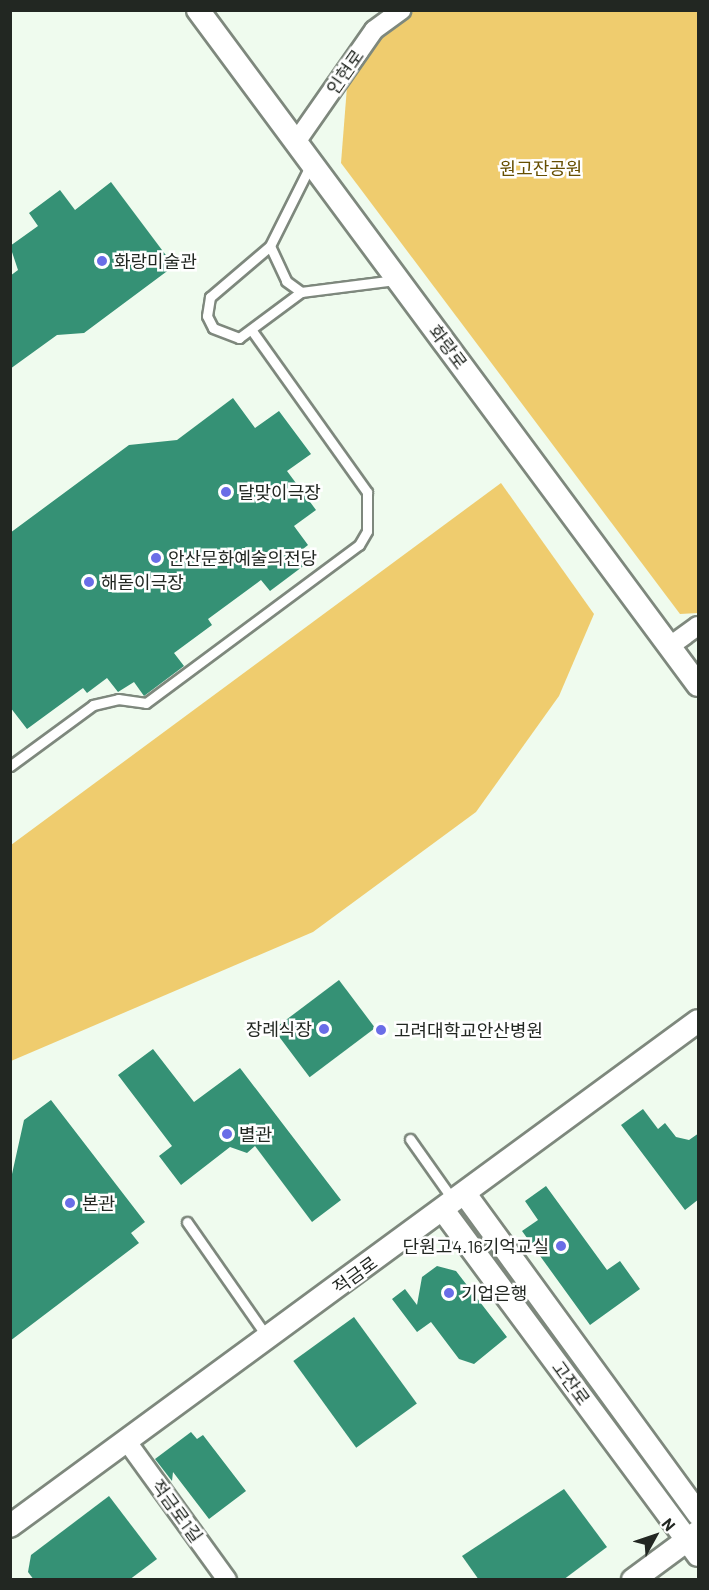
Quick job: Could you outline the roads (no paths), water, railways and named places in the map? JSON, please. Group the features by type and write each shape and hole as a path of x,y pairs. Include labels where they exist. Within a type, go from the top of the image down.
{"street":[{"name":"화랑로","path":"198,10 699,685"},
{"name":"인현로","path":"296,142 374,30 402,10"},
{"path":"670,646 699,626"},
{"name":"적금로","path":"10,1526 128,1443 699,1022"},
{"name":"고잔로","path":"454,1202 699,1514"},
{"name":"고잔로","path":"454,1202 695,1542"},
{"name":"적금로1길","path":"128,1443 227,1580"},
{"path":"633,1580 695,1542"}],"lane":[{"path":"311,164 270,246 208,303 209,322 218,333 234,338 252,331 301,292 398,280"},
{"path":"270,246 286,281 301,292"},
{"path":"10,766 93,705 105,700 146,703 358,545 367,531 367,492 252,331"},
{"path":"410,1139 454,1202"},
{"path":"187,1222 269,1339"}],"place":[{"name":"화랑미술관","path":"102,261"},
{"name":"달맞이극장","path":"226,492"},
{"name":"안산문화예술의전당","path":"156,558"},
{"name":"해돋이극장","path":"89,582"},
{"name":"장례식장","path":"324,1029"},
{"name":"고려대학교안산병원","path":"381,1030"},
{"name":"별관","path":"227,1134"},
{"name":"본관","path":"70,1203"},
{"name":"단원고4.16기억교실","path":"561,1246"},
{"name":"기업은행","path":"449,1293"}],"park label":[{"name":"원고잔공원","path":"541,168"}]}
